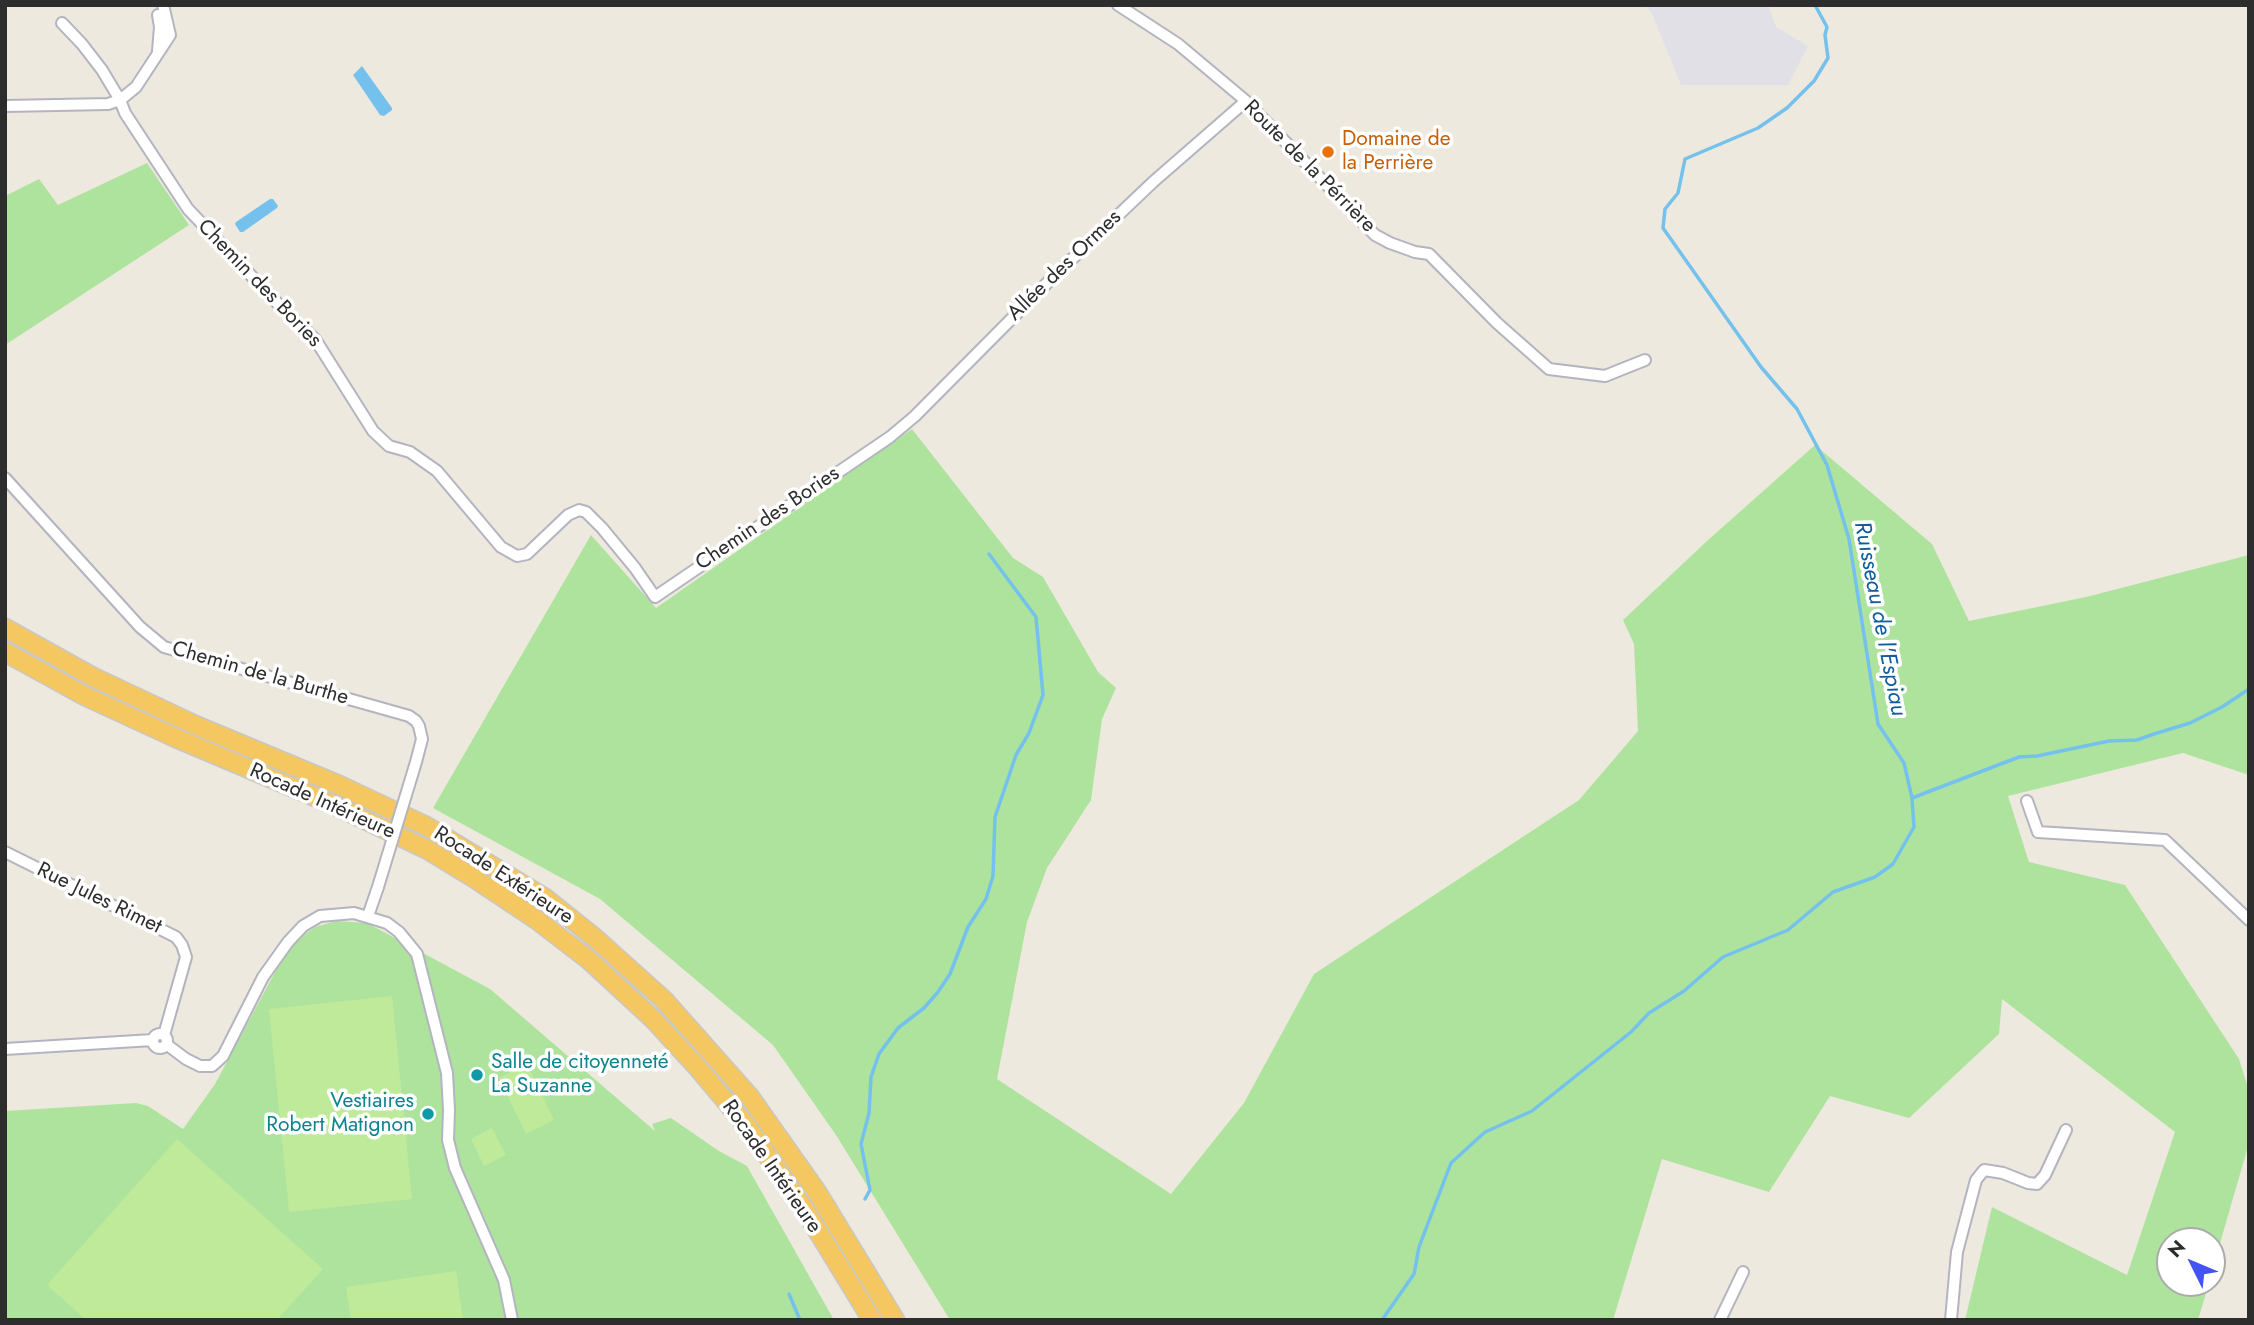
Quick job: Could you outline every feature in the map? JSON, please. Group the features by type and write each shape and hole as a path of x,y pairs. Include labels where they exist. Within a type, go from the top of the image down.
{"highway":[{"name":"Rocade Extérieure","path":"5,628 93,677 426,826 545,898 595,938 664,1000 750,1097 817,1192 895,1320"},
{"name":"Rocade Intérieure","path":"5,652 85,696 342,809 428,850 537,920 589,960 653,1018 746,1125 803,1206 872,1320"}],"street":[{"path":"155,5 160,27 158,54"},
{"path":"5,106 108,104 120,100 136,87 170,35 163,5"},
{"name":"Route de la Pérrière","path":"1118,5 1178,44 1246,101 1375,235 1415,252 1429,254 1497,323 1549,369 1605,376 1645,360"},
{"path":"62,23 102,70 120,100"},
{"name":"Chemin des Bories","path":"120,100 125,113 188,209 315,339 373,432 389,446 410,452 438,471 501,547 517,556 527,554 568,515 579,510 586,512 635,568 655,597 890,436"},
{"name":"Allée des Ormes","path":"890,436 915,415 1153,182 1246,101"},
{"name":"Chemin de la Burthe","path":"5,478 140,627 158,643 178,652 409,716 416,721 422,739 368,916"},
{"path":"2027,801 2038,832 2165,840 2249,920"},
{"name":"Rue Jules Rimet","path":"5,852 176,937 186,957 165,1040"},
{"path":"5,1049 153,1040 157,1048 162,1048 165,1040 186,1059 200,1066 212,1066 223,1056 263,977 303,926 320,916 354,913 387,923 399,932 417,954 447,1073 448,1140 456,1168 504,1280 512,1320"},
{"path":"1951,1320 1957,1252 1976,1180 1984,1170 2037,1184 2045,1175 2066,1130"},
{"path":"1720,1320 1743,1272"}],"shaded area":[{"path":"1645,5 1768,5 1776,27 1808,46 1788,85 1681,85 1652,14"}],"green space":[{"path":"147,163 189,225 5,345 5,196 39,179 58,205"},
{"path":"912,429 1013,558 1043,577 1098,672 1116,688 1102,719 1091,800 1047,868 1027,922 997,1079 1171,1194 1244,1103 1314,974 1579,800 1638,731 1634,644 1623,620 1815,445 1932,544 1969,621 2086,597 2249,555 2249,775 2183,753 2008,796 2029,862 2125,885 2239,1059 2249,1091 2249,1143 2225,1227 2156,1227 2156,1297 2205,1297 2198,1320 1965,1320 1992,1207 2127,1275 2175,1132 2002,999 1999,1034 1909,1118 1830,1096 1769,1192 1662,1159 1613,1320 950,1320 836,1135 773,1045 600,899 433,808 591,535 656,608"},
{"path":"336,921 367,923 490,989 655,1131 652,1124 671,1118 719,1151 747,1166 834,1320 5,1320 5,1111 136,1103 148,1106 183,1129 215,1084 281,961 299,938 315,927"},
{"path":"392,996 412,1199 289,1212 269,1009"},
{"path":"527,1064 554,1120 526,1134 499,1078"},
{"path":"492,1128 506,1155 484,1166 471,1139"},
{"path":"177,1139 323,1269 277,1320 86,1320 47,1285"},
{"path":"456,1271 463,1320 351,1320 346,1287"}],"water":[{"path":"362,66 392,108 384,116 380,115 353,75"},
{"path":"273,199 277,208 240,232 236,222"}],"waterway":[{"name":"Ruisseau de l'Espiau","path":"1382,1320 1414,1274 1419,1247 1451,1163 1485,1132 1532,1111 1631,1032 1649,1013 1684,991 1723,957 1788,930 1833,892 1875,877 1893,864 1914,827 1912,798 1904,763 1878,724 1849,539 1827,465 1797,409 1761,367 1663,228 1665,209 1678,193 1685,159 1758,128 1787,108 1814,81 1828,58 1825,35 1827,27 1815,5"},
{"path":"865,1199 870,1190 861,1144 869,1113 871,1077 879,1054 898,1028 924,1008 938,992 950,974 968,927 986,899 993,876 995,817 1016,755 1029,733 1043,695 1036,617 989,554"},
{"path":"1912,798 2019,757 2037,756 2109,741 2137,740 2190,723 2222,707 2249,689"},
{"path":"789,1294 800,1320"}],"place":[{"name":"Domaine de la Perrière","path":"1328,152"},
{"name":"Salle de citoyenneté La Suzanne","path":"477,1075"},
{"name":"Vestiaires Robert Matignon","path":"428,1114"}]}
